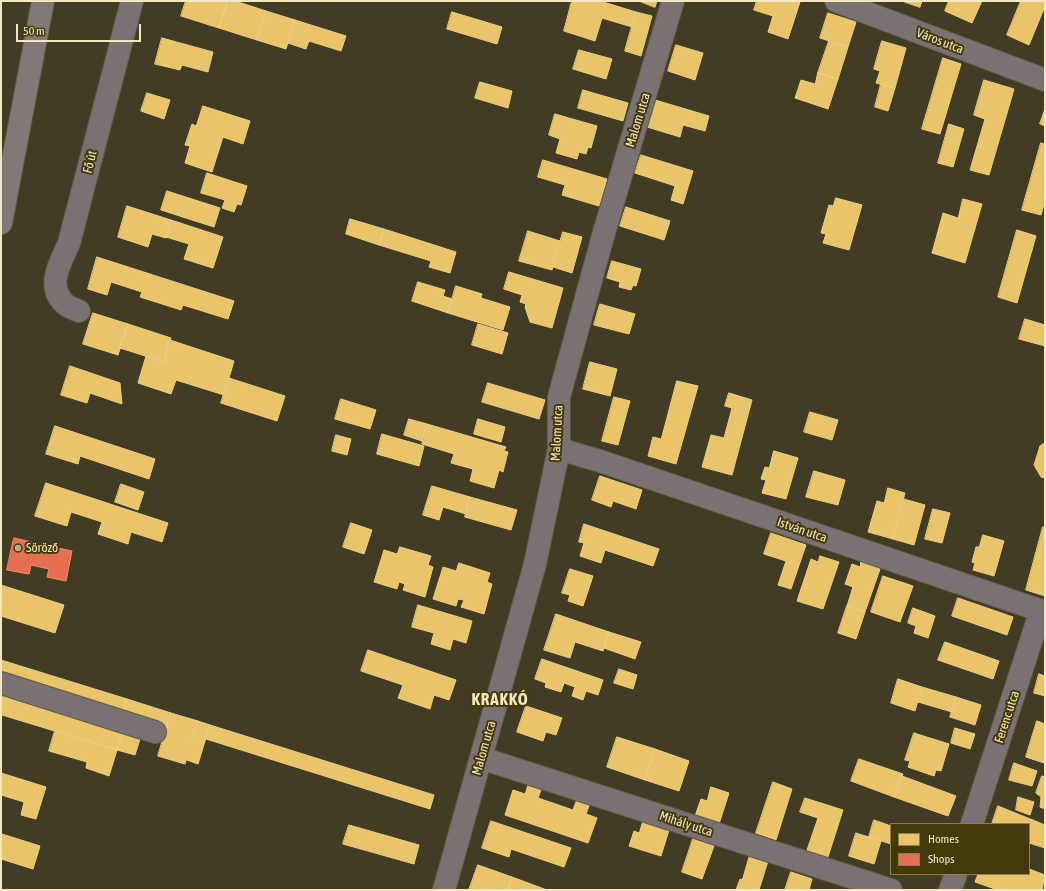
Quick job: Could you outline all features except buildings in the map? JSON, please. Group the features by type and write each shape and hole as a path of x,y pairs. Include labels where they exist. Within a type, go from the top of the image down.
{"main road":[{"path":"1,223 43,1"}],"street":[{"name":"Fő út","path":"79,311 65,304 56,292 55,275 69,243 132,1"},
{"name":"Malom utca","path":"444,890 535,564 559,449 560,397 603,236 673,1"},
{"name":"Város utca","path":"836,1 1045,80"},
{"name":"István utca","path":"559,449 600,461 1043,611"},
{"name":"Ferenc utca","path":"972,823 1043,611"},
{"path":"1,683 155,732"},
{"name":"Mihály utca","path":"482,758 891,890"},
{"path":"950,890 956,875"}],"place":[{"name":"Söröző","path":"18,548"}],"district":[{"name":"KRAKKÓ","path":"500,700"}]}
